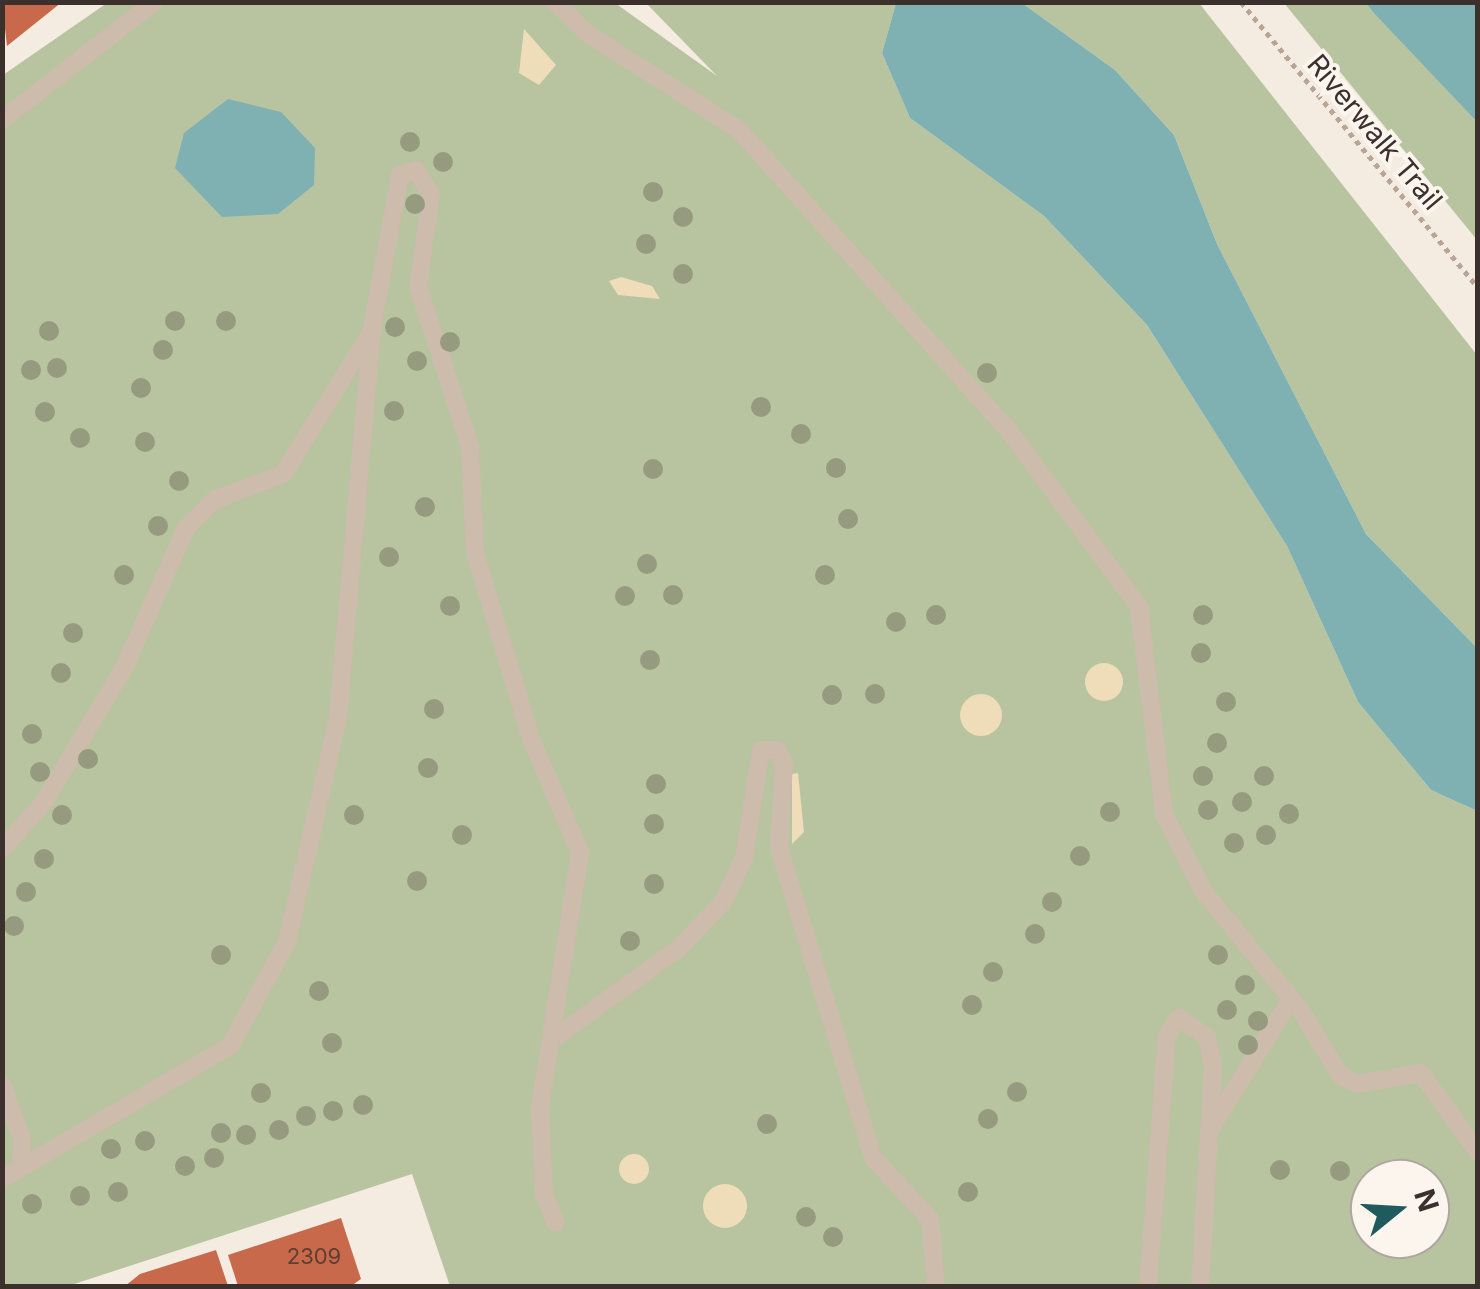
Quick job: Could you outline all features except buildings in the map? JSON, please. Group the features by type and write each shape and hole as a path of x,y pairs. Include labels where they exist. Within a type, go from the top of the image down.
{"lane":[{"path":"2,120 154,2"},
{"path":"555,2 588,34 739,130 1110,558 1139,607 1164,814 1203,891 1291,998 1340,1075 1356,1084 1421,1073 1478,1152"},
{"path":"2,1178 230,1046 287,942 338,717 372,330 400,175 416,170 431,196 418,286 470,447 474,553 531,739 580,852 540,1106 544,1194 556,1223"},
{"path":"2,849 44,802 125,666 186,528 214,500 283,474 372,330"},
{"path":"552,1040 680,948 722,902 744,858 762,750 777,750 784,762 779,848 873,1158 930,1219 936,1286"},
{"path":"1210,1130 1291,998"},
{"path":"1148,1286 1167,1035 1179,1018 1207,1037 1210,1130 1200,1286"},
{"path":"2,1085 22,1139 21,1168"}],"path":[{"name":"Riverwalk Trail","path":"1241,2 1478,287"}],"green space":[{"path":"107,3 615,3 717,76 646,3 896,3 882,53 910,118 1044,216 1147,325 1287,546 1358,702 1431,790 1477,811 1477,1286 450,1286 412,1174 68,1286 3,1286 3,75"},
{"path":"1022,3 1199,3 1477,355 1477,648 1366,534 1217,244 1174,135 1115,70"},
{"path":"1284,3 1366,3 1477,122 1477,240"}],"sand":[{"path":"524,29 556,65 539,85 519,73"},
{"path":"621,277 652,286 660,299 618,295 609,281"},
{"path":"1104,663 1118,668 1123,682 1118,696 1104,701 1090,696 1085,682 1090,668"},
{"path":"981,694 996,700 1002,715 996,730 981,736 966,730 960,715 966,700"},
{"path":"798,773 804,832 792,844 792,774"},
{"path":"634,1154 645,1158 649,1169 645,1180 634,1184 623,1180 619,1169 623,1158"},
{"path":"725,1184 741,1190 747,1206 741,1222 725,1228 709,1222 703,1206 709,1190"}],"water":[{"path":"896,3 1022,3 1115,70 1174,135 1217,244 1366,534 1477,648 1477,811 1431,790 1358,702 1287,546 1147,325 1044,216 910,118 882,53"},
{"path":"1366,3 1477,3 1477,122 1374,13"},
{"path":"228,99 281,112 315,148 314,185 278,214 222,217 175,168 184,133"}]}
